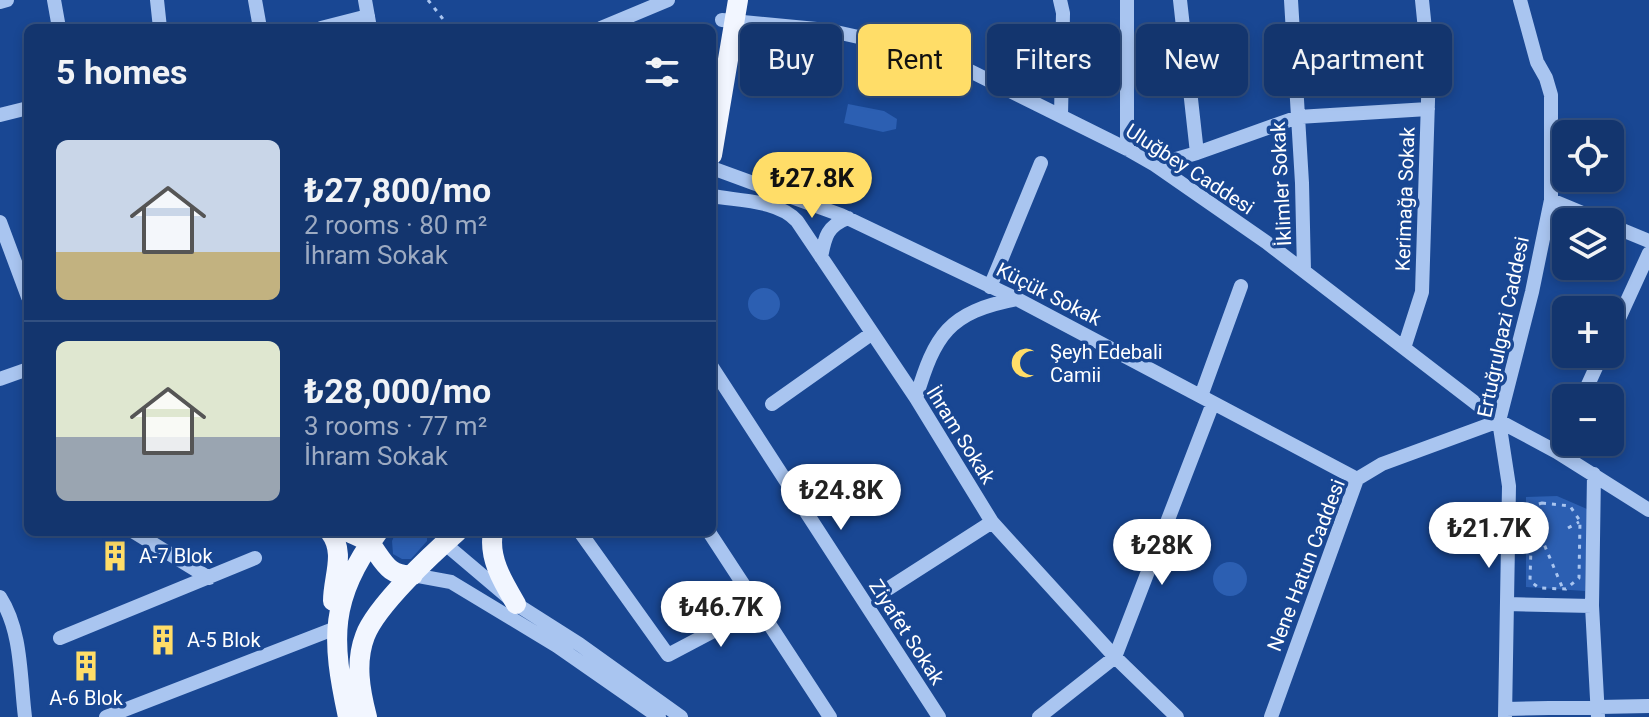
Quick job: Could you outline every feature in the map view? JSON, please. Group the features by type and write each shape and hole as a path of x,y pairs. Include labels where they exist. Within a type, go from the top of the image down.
{"main road":[{"path":"716,62 727,14 738,0"},
{"path":"716,117 727,14"},
{"path":"337,536 339,560 332,610 348,717"},
{"path":"367,717 359,679 364,638 373,620 448,536"},
{"path":"492,536 491,545 501,578 516,604"},
{"path":"336,628 351,574 374,538"},
{"path":"374,538 384,566 394,573 413,575"}],"street":[{"path":"0,2 7,0"},
{"path":"54,0 58,24"},
{"path":"157,0 160,24"},
{"path":"255,0 259,24"},
{"path":"611,24 668,0"},
{"path":"1052,0 1062,7 1061,116"},
{"path":"1127,0 1127,149"},
{"path":"1180,0 1197,153"},
{"name":"İklimler Sokak","path":"1291,0 1304,271"},
{"name":"Kerimağa Sokak","path":"1404,348 1422,292 1429,69 1422,0"},
{"name":"Ertuğrulgazi Caddesi","path":"1505,713 1509,486 1499,421 1532,292 1551,200 1551,95 1537,62 1520,0"},
{"path":"331,24 368,9"},
{"name":"Uluğbey Caddesi","path":"727,14 827,30 899,46 968,70 1127,149 1155,165 1304,271 1499,421 1552,449"},
{"path":"0,115 24,109"},
{"path":"1155,165 1298,117 1428,109"},
{"path":"990,287 1041,163"},
{"name":"Küçük Sokak","path":"716,169 848,218 1017,299 1357,479"},
{"name":"İhram Sokak","path":"716,197 786,211 797,221 916,398 992,522 1115,657 1177,717"},
{"path":"1551,200 1570,208"},
{"path":"821,257 825,235 831,226 848,218"},
{"path":"0,222 24,286"},
{"path":"1624,231 1649,241"},
{"path":"1624,307 1649,253"},
{"path":"1039,717 1115,657 1207,400 1241,286"},
{"path":"916,398 927,360 947,327 985,305 1017,299"},
{"path":"772,404 871,334"},
{"path":"0,379 24,370"},
{"name":"Ziyafet Sokak","path":"716,373 939,717"},
{"name":"Nene Hatun Caddesi","path":"1271,717 1357,479 1382,464 1499,421"},
{"name":"Uluğbey Caddesi","path":"1564,456 1649,510"},
{"path":"1594,474 1592,606 1598,712"},
{"path":"886,590 992,522"},
{"path":"142,536 209,578"},
{"path":"448,536 516,604 579,644 681,717"},
{"path":"583,536 668,655 757,608"},
{"path":"712,536 830,717"},
{"path":"60,638 255,558"},
{"path":"413,575 451,582 557,646 659,717"},
{"path":"0,597 16,637 25,717"},
{"path":"1507,604 1592,606"},
{"path":"106,717 336,628"},
{"path":"1505,713 1598,712 1649,706"}],"path":[{"path":"428,0 447,24"},
{"path":"1537,504 1562,504 1570,506 1580,521 1579,578 1572,586 1563,589 1539,588 1530,581 1532,515 1533,506 1537,504"},
{"path":"1532,515 1563,589"},
{"path":"1568,528 1580,521"}],"shaded area":[{"path":"848,104 884,111 897,119 896,129 883,132 844,123"},
{"path":"764,288 775,293 780,304 775,315 764,320 753,315 748,304 753,293"},
{"path":"1557,496 1587,509 1585,591 1526,587 1526,497"},
{"path":"394,536 427,536 427,541 411,559 402,559 393,554"},
{"path":"1230,562 1242,567 1247,579 1242,591 1230,596 1218,591 1213,579 1218,567"}],"place":[{"name":"Şeyh Edebali Camii","path":"1026,363"},
{"name":"A-7 Blok","path":"115,556"},
{"name":"A-5 Blok","path":"163,640"},
{"name":"A-6 Blok","path":"86,666"}]}
